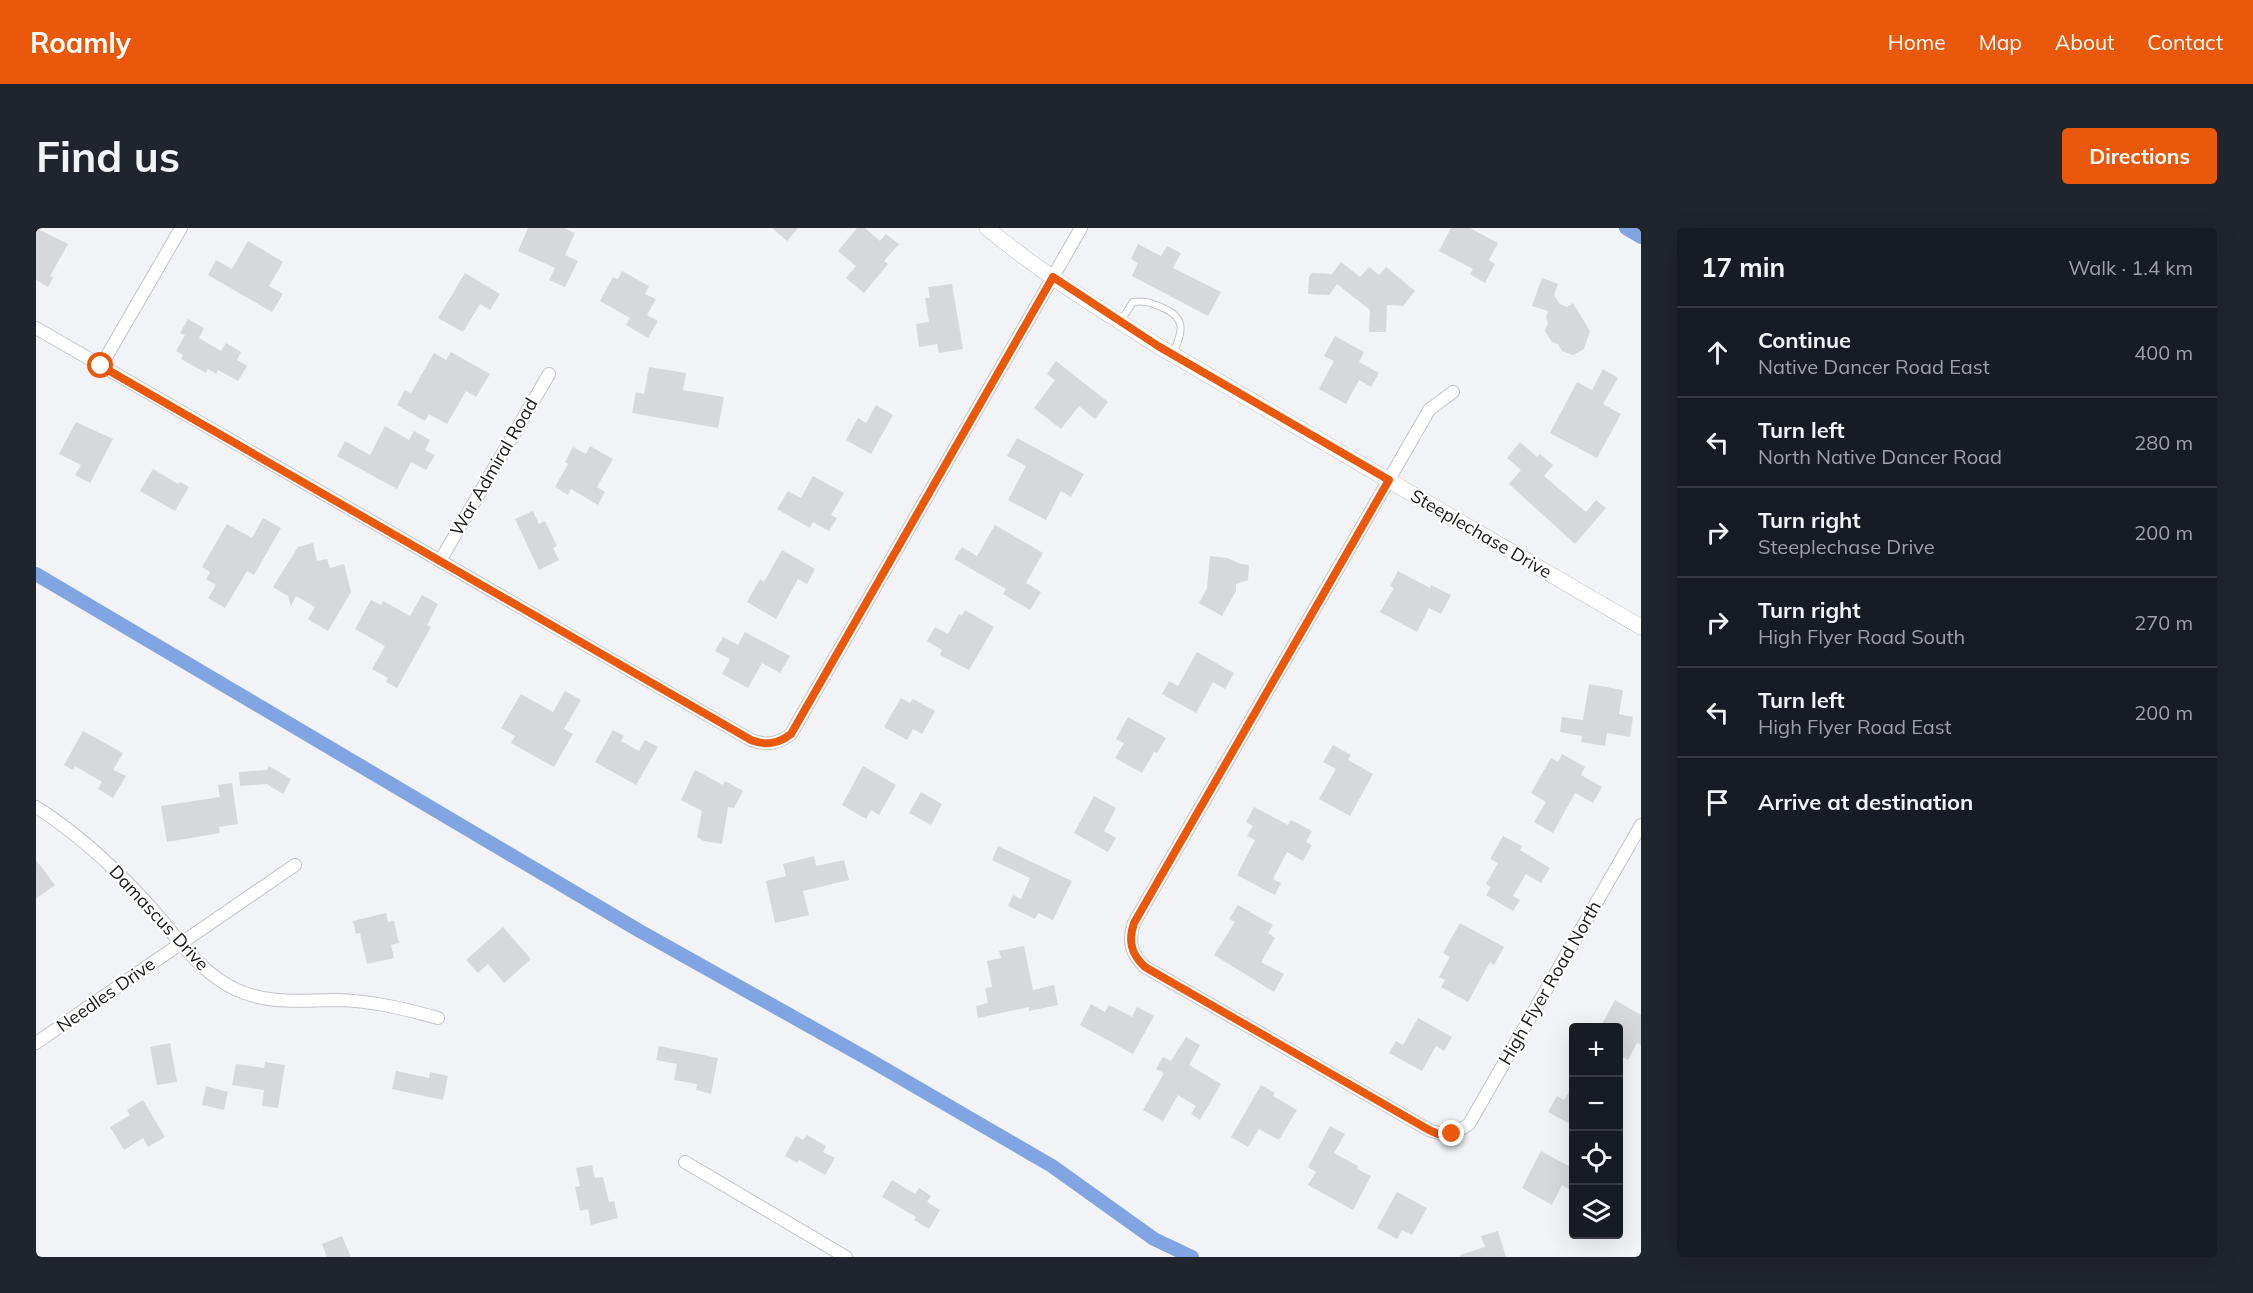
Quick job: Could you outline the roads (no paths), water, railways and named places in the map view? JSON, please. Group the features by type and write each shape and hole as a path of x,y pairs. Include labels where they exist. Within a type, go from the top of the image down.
{"street":[{"path":"101,366 181,228"},
{"name":"Steeplechase Drive","path":"987,228 1053,277 1173,355 1641,627"},
{"path":"36,328 751,740 760,743 774,743 791,734 1081,228"},
{"name":"War Admiral Road","path":"440,561 549,374"},
{"path":"1389,480 1429,410 1453,392"},
{"name":"High Flyer Road North","path":"1389,480 1134,923 1130,942 1133,952 1145,967 1429,1130 1438,1134 1452,1134 1469,1124 1641,825"},
{"name":"Damascus Drive","path":"36,807 100,855 148,904 201,967 218,979 255,997 275,1001 370,1002 438,1018"},
{"name":"Needles Drive","path":"36,1043 295,865"},
{"path":"685,1162 846,1257"}],"lane":[{"path":"1120,322 1133,302 1142,300 1178,316 1181,335 1173,355"}],"waterway":[{"path":"1626,228 1641,237"},
{"path":"36,574 638,930 868,1059 1052,1166 1154,1239 1192,1257"}]}
